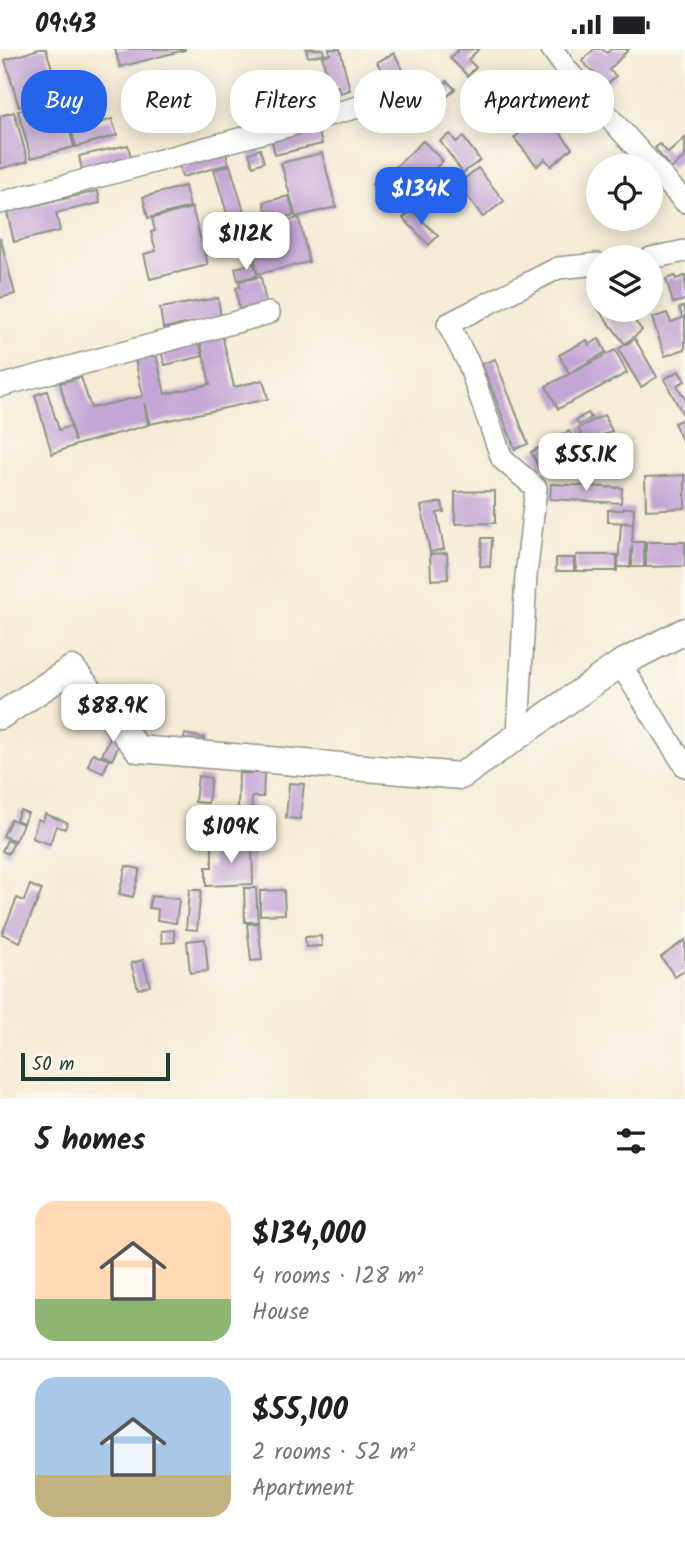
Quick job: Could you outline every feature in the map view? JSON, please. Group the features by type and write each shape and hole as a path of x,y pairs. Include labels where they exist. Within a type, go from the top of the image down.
{"street":[{"path":"552,49 566,70 685,202"},
{"path":"0,203 354,107"},
{"path":"663,256 685,251"},
{"path":"518,736 526,576 536,488 502,459 468,362 448,324 558,268 586,265"},
{"path":"0,386 269,313"},
{"path":"0,716 72,669 138,749 461,776 620,664 685,631"},
{"path":"620,664 685,767"}],"building":[{"path":"46,49 53,70 21,70 21,106 19,107 5,60"},
{"path":"115,49 185,49 185,50 120,67"},
{"path":"306,49 323,49 324,54 308,57"},
{"path":"329,49 340,49 350,90 340,93 340,70 326,70 322,56 330,54"},
{"path":"459,49 479,49 468,60 476,67 473,70 462,70 450,58"},
{"path":"594,49 602,49 607,53 611,49 629,49 609,70 591,70 582,61"},
{"path":"394,53 403,70 381,70 377,62"},
{"path":"446,82 455,89 446,98"},
{"path":"14,112 28,161 0,169 0,116"},
{"path":"112,119 117,135 76,147 72,133 107,133 107,121"},
{"path":"24,133 70,133 74,147 31,158"},
{"path":"288,133 319,133 322,144 275,155 271,137"},
{"path":"520,133 561,133 572,148 551,166 545,159 537,166 514,138"},
{"path":"450,134 456,142 463,137 480,160 463,173 440,141"},
{"path":"685,138 685,156 671,169 663,158 663,154 655,148 660,144 668,153"},
{"path":"423,141 443,161 395,207 372,184 382,174 385,177"},
{"path":"128,145 131,159 82,170 79,156"},
{"path":"260,149 264,162 253,166 249,153"},
{"path":"226,153 229,164 182,177 179,166"},
{"path":"322,153 336,207 296,217 281,163"},
{"path":"230,165 248,225 232,230 214,170"},
{"path":"478,168 504,201 483,217 458,184"},
{"path":"185,186 190,207 148,218 143,197"},
{"path":"98,191 100,203 56,213 60,231 14,242 7,212"},
{"path":"289,196 294,215 269,222 264,202"},
{"path":"192,208 208,265 150,279 144,254 156,251 151,232 155,231 152,218"},
{"path":"412,210 438,236 429,245 403,218"},
{"path":"299,218 309,262 258,274 248,230"},
{"path":"0,237 15,294 0,298"},
{"path":"254,263 257,276 238,280 235,268"},
{"path":"675,276 676,279 685,276 685,300 673,303 666,279"},
{"path":"261,277 266,304 239,309 236,288 240,287 239,281"},
{"path":"218,298 221,318 163,328 160,308"},
{"path":"685,306 685,349 665,356 653,322 663,322 663,314 667,313 671,322 683,318 679,308"},
{"path":"608,322 636,322 642,330 625,344"},
{"path":"222,334 234,387 263,380 268,399 150,424 144,403 148,425 52,454 35,395 47,391 59,430 70,426 75,442 60,383 81,377 91,408 143,396 135,359 156,354 165,394 210,384 200,339"},
{"path":"198,339 203,356 165,365 160,349"},
{"path":"599,339 606,352 569,373 559,355 587,340 589,345"},
{"path":"635,339 657,377 641,387 618,349"},
{"path":"615,350 627,373 558,409 546,386"},
{"path":"495,359 528,444 515,449 482,364"},
{"path":"679,371 685,381 677,385 685,399 685,412 682,413 664,379"},
{"path":"588,413 591,418 579,425 576,420"},
{"path":"604,415 612,431 600,437 615,467 601,474 578,428"},
{"path":"685,418 685,438 682,440 674,423"},
{"path":"569,431 592,472 579,478 575,471 567,475 557,458 539,468 531,452"},
{"path":"685,475 685,508 646,510 645,477"},
{"path":"551,484 622,488 621,503 550,499"},
{"path":"495,491 495,523 455,524 455,492"},
{"path":"442,502 444,512 437,513 444,549 430,552 421,506"},
{"path":"634,508 633,523 608,522 608,510"},
{"path":"621,523 633,524 632,542 644,542 644,567 632,567 632,546 630,567 618,567"},
{"path":"482,538 492,538 490,567 480,566"},
{"path":"646,542 685,542 685,566 646,567"},
{"path":"447,553 448,579 431,580 430,554"},
{"path":"576,555 617,555 617,571 576,571"},
{"path":"556,558 574,558 574,571 556,571"},
{"path":"114,729 124,733 112,760 102,755"},
{"path":"185,734 204,738 202,748 183,744"},
{"path":"93,753 109,760 103,773 88,766"},
{"path":"239,773 264,773 263,797 252,797 251,841 237,841"},
{"path":"198,776 211,778 208,803 195,802"},
{"path":"289,783 304,784 300,819 286,818"},
{"path":"20,810 28,813 23,823 16,820"},
{"path":"45,814 67,822 65,829 56,826 50,844 32,838 38,819 43,821"},
{"path":"195,818 236,818 235,842 194,841"},
{"path":"11,819 23,824 15,841 3,836"},
{"path":"7,840 14,843 8,854 2,851"},
{"path":"252,842 253,884 206,886 206,867 212,867 212,843"},
{"path":"126,866 140,869 133,897 119,894"},
{"path":"30,885 42,890 20,942 2,934 17,898 24,901"},
{"path":"244,888 256,888 258,922 245,922"},
{"path":"189,890 201,890 197,930 186,929"},
{"path":"284,890 285,914 260,915 260,891"},
{"path":"151,896 179,899 176,923 157,920 158,909 149,908"},
{"path":"258,923 262,960 251,961 247,924"},
{"path":"174,930 175,942 162,943 161,931"},
{"path":"321,936 322,946 306,947 305,937"},
{"path":"205,939 208,971 190,973 187,941"},
{"path":"685,940 685,970 675,977 661,957"},
{"path":"143,960 150,985 138,989 131,963"}]}
